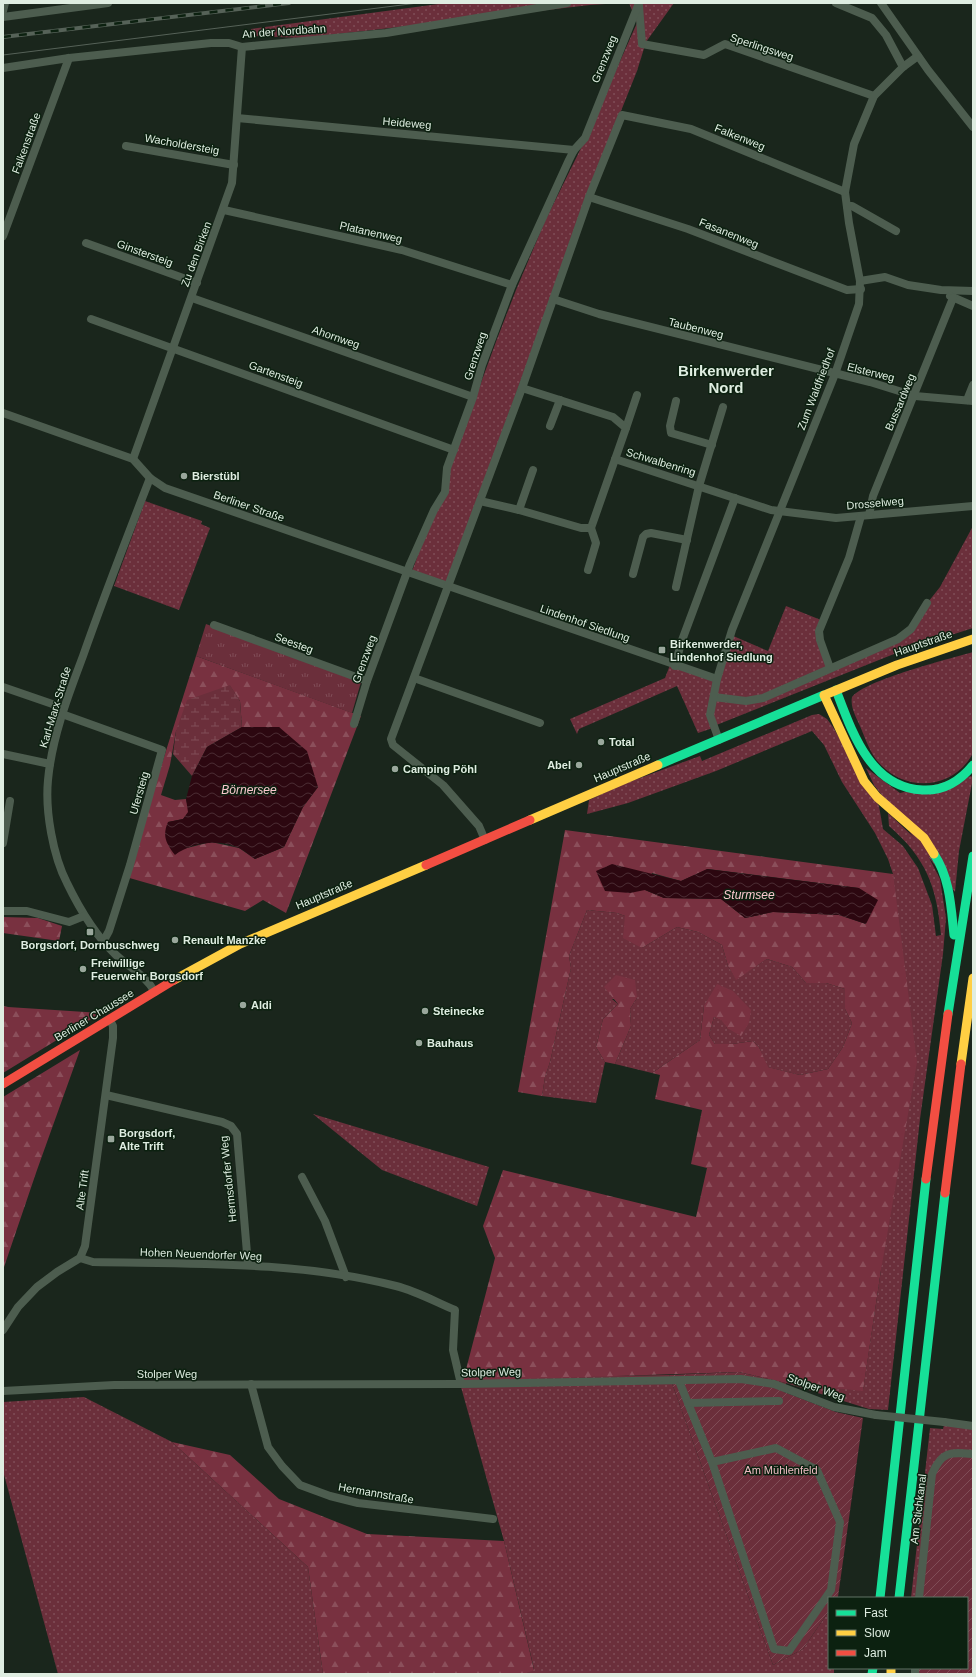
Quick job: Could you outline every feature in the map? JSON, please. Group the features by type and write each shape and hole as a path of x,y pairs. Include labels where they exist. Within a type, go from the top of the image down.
{"main road":[{"name":"Hauptstraße","path":"284,925 897,664 973,639"},
{"path":"836,690 866,757 874,768 888,781 898,786 914,790 935,789 959,779 973,765"},
{"path":"824,695 864,780 877,797 924,838 941,864 950,894 954,934 950,1004"},
{"path":"880,1597 917,1262 950,1004 973,856"},
{"name":"Berliner Chaussee","path":"3,1084 199,965 233,947 284,925"},
{"path":"899,1597 951,1135 973,978"},
{"path":"968,1016 973,996"}],"street":[{"path":"3,11 6,3"},
{"path":"3,17 108,3"},
{"name":"An der Nordbahn","path":"3,68 69,58 211,43 229,43 242,47 386,33 566,3"},
{"name":"Grenzweg","path":"639,3 642,44"},
{"name":"Grenzweg","path":"354,724 367,681 407,573 429,522 445,492 447,468 473,397 482,365 512,286 574,150 585,138 639,3"},
{"path":"836,3 872,18 886,35 903,67"},
{"path":"881,3 918,56 973,128"},
{"name":"Sperlingsweg","path":"642,44 704,55 725,44 874,96"},
{"name":"Zu den Birken","path":"133,459 224,210 232,183 242,47"},
{"name":"Zum Waldfriedhof","path":"718,740 711,720 717,680 732,630 835,374 859,304 861,285 845,192 854,144 874,96 903,67 918,56"},
{"name":"Falkenstraße","path":"3,236 69,58"},
{"name":"Falkenweg","path":"589,197 622,115 691,129 845,192"},
{"name":"Heideweg","path":"237,118 574,150"},
{"name":"Wacholdersteig","path":"126,146 234,165"},
{"path":"485,840 479,826 443,785 393,745 391,739 522,388 589,197"},
{"name":"Fasanenweg","path":"589,197 688,229 847,290 885,277 908,285 942,290 973,291"},
{"path":"847,206 852,206 896,231"},
{"name":"Platanenweg","path":"224,210 402,250 512,286"},
{"name":"Ginstersteig","path":"86,243 197,283"},
{"name":"Fasanenweg","path":"942,290 953,298 973,306"},
{"name":"Ahornweg","path":"192,298 473,397"},
{"name":"Bussardweg","path":"830,668 818,631 915,396 953,298"},
{"name":"Taubenweg","path":"553,299 607,316 835,374"},
{"name":"Gartensteig","path":"91,320 454,450"},
{"name":"Elsterweg","path":"835,374 915,396 970,401"},
{"path":"970,401 973,385"},
{"path":"522,388 613,417 626,428"},
{"name":"Schwalbenring","path":"591,528 637,395"},
{"path":"550,426 560,400"},
{"path":"676,402 670,426 671,433 712,445"},
{"name":"Schwalbenring","path":"676,587 700,486 723,407"},
{"name":"Berliner Straße","path":"3,413 133,459 150,478 164,488 407,573"},
{"name":"Schwalbenring","path":"615,459 779,512"},
{"path":"519,510 533,470"},
{"name":"Karl-Marx-Straße","path":"150,478 109,584 63,711 50,764 48,781 49,804 54,843 66,882 84,916 104,942 117,956 146,978 155,992"},
{"path":"675,666 681,643 735,498"},
{"path":"480,501 519,510 581,528 591,528 596,543 588,570"},
{"name":"Drosselweg","path":"779,512 785,511 824,518 973,506"},
{"path":"633,574 643,537 646,534 651,533 687,540"},
{"name":"Lindenhof Siedlung","path":"407,573 448,585 717,680"},
{"name":"Hauptstraße","path":"714,697 739,701 756,700 903,636 914,626 927,602"},
{"name":"Seesteg","path":"214,625 367,681"},
{"path":"414,678 540,723"},
{"path":"3,687 63,711"},
{"name":"Ufersteig","path":"63,711 162,750 130,865 109,931 104,942"},
{"path":"3,754 50,764"},
{"path":"3,843 10,801"},
{"path":"3,911 27,911 69,922 84,916"},
{"name":"Alte Trift","path":"80,1258 86,1246 106,1095 113,1038 113,1026 110,1020"},
{"name":"Hermsdorfer Weg","path":"106,1095 222,1122 231,1126 237,1134 248,1265"},
{"path":"302,1177 325,1221 346,1276"},
{"path":"3,1330 18,1307 37,1287 57,1272 80,1258"},
{"name":"Hohen Neuendorfer Weg","path":"80,1258 93,1262 248,1265 346,1276 397,1286 455,1310 453,1350 461,1384"},
{"path":"679,1380 712,1462 774,1649 789,1651 831,1590 840,1522 816,1470 776,1448 712,1462"},
{"name":"Stolper Weg","path":"3,1391 114,1385 461,1384 741,1380 764,1382 784,1387 834,1406 876,1415 973,1426"},
{"name":"Hermannstraße","path":"251,1384 268,1447 282,1466 300,1485 330,1496 358,1503 493,1519"},
{"path":"688,1403 779,1401"},
{"name":"Am Stichkanal","path":"920,1597 932,1474 939,1459 945,1455 973,1454"}],"green space":[{"path":"446,3 621,3 590,5 303,38 253,36 251,29"},
{"path":"629,3 674,3 646,42 637,71 601,161 446,585 411,574 516,290 545,221 584,142 637,23"},
{"path":"145,501 202,521 201,524 210,528 179,610 114,586"},
{"path":"973,526 973,628 920,645 919,644 714,726 712,720 715,698 746,702 898,640 940,587"},
{"path":"786,606 821,620 818,628 829,667 751,700 715,696 731,635 768,651"},
{"path":"206,624 361,682 352,713 196,656"},
{"path":"973,652 973,753 965,765 955,774 943,780 931,783 918,783 893,775 878,762 872,753 854,712 852,697 860,690 890,677"},
{"path":"196,656 361,716 286,913 263,900 245,911 126,877","holes":["230,686 240,701 242,727 279,727 318,787 303,807 284,847 255,859 239,848 211,842 183,849 168,822 183,819 189,812 186,799 175,800 161,795 170,765 176,731 212,693"]},
{"path":"670,665 716,680 713,728 698,733 677,686 579,729 577,734 570,719 665,678"},
{"path":"230,685 240,701 242,727 207,747 192,776 173,754 176,731 187,700"},
{"path":"819,714 827,719 833,727 879,806 883,829 903,846 918,868 932,905 936,936 941,935 933,888 921,862 902,838 889,826 888,813 923,846 940,879 946,918 943,954 920,1119 888,1410 869,1409 786,1383 863,1390 881,1270 893,874 888,859 875,833 842,782 824,745 812,731 716,771 628,803 587,814 589,800 621,785 700,756 702,761 812,715"},
{"path":"866,768 900,793 971,776 973,778 959,851 955,892 874,785"},
{"path":"565,830 893,874 917,1062 881,1270 863,1391 786,1383 739,1372 463,1381 495,1258 483,1226 503,1170 696,1217 707,1168 691,1164 702,1110 655,1099 660,1075 652,1073 700,1040 704,1006 717,984 733,991 751,1010 749,1023 741,1036 727,1028 722,1021 714,1017 709,1035 715,1044 732,1044 753,1041 759,1047 768,1067 800,1075 828,1069 843,1047 852,1023 845,1009 845,989 826,983 806,983 792,967 767,959 736,980 728,966 722,945 698,932 677,927 642,948 623,938 625,916 617,913 587,910 569,956 571,968 550,1062 545,1077 542,1096 518,1092","holes":["708,869 859,888 866,924 839,915 773,912 745,918 721,899 664,898 645,890 652,873 681,881"]},
{"path":"587,910 617,913 625,916 642,948 677,927 698,932 722,945 728,966 736,979 767,959 792,967 806,983 826,983 845,989 845,1009 852,1023 843,1047 828,1069 800,1075 767,1067 759,1047 753,1041 732,1044 715,1044 709,1035 714,1017 723,1021 727,1028 749,1023 704,1006 700,1040 652,1073 615,1064 631,1026 630,1009 637,998 612,999 618,1004 603,1019 596,1047 605,1062 596,1103 542,1096 545,1077 550,1062 571,968 569,956"},
{"path":"3,917 38,918 62,926 59,941 3,933"},
{"path":"616,975 635,980 637,998 630,1009 631,1026 615,1064 605,1062 596,1047 603,1019 618,1004 604,987"},
{"path":"3,1006 8,1007 101,1013 3,1073"},
{"path":"80,1050 37,1170 3,1270 3,1097"},
{"path":"313,1114 489,1167 477,1206 382,1170"},
{"name":"Am Mühlenfeld","path":"739,1372 786,1383 784,1392 836,1412 863,1418 838,1597 828,1597 828,1612 803,1649 773,1665 669,1375"},
{"path":"669,1375 773,1665 803,1649 828,1612 828,1669 834,1669 834,1674 525,1674 534,1669 504,1541 461,1387 463,1381 530,1377"},
{"path":"84,1397 172,1442 308,1567 323,1674 58,1674 3,1471 3,1402"},
{"path":"944,1425 973,1428 973,1455 922,1597 911,1597 930,1428 943,1429"},
{"path":"172,1442 230,1455 279,1499 367,1534 504,1541 534,1670 525,1674 323,1674 308,1567"},
{"path":"973,1455 973,1674 917,1674 917,1669 968,1669 968,1597 922,1597 932,1482 946,1456"}],"water":[{"name":"Börnersee","path":"242,727 279,727 307,751 318,787 303,807 284,847 255,859 239,848 223,843 206,843 190,847 175,855 169,847 166,839 166,827 168,822 183,819 188,812 186,799 192,776 207,747"},
{"name":"Sturmsee","path":"612,864 681,881 707,869 859,888 878,900 866,924 839,915 773,912 745,918 721,899 664,898 645,890 630,893 605,891 596,871"}],"tram line":[{"path":"3,55 418,3"}],"railway":[{"path":"3,37 289,3"}],"traffic: fast":[{"path":"836,690 857,740 876,769 889,779 905,787 923,790 937,789 951,784 963,776 973,765"},
{"path":"658,765 824,695"},
{"path":"934,854 947,883 951,903 954,935"},
{"path":"948,1014 973,856"},
{"path":"880,1597 926,1179"},
{"path":"899,1597 945,1193"},
{"path":"872,1674 873,1669"}],"traffic: slow":[{"path":"827,694 897,665 973,639"},
{"path":"824,695 864,781 877,797 924,838 934,854"},
{"path":"530,820 658,765"},
{"path":"174,980 240,944 426,865"},
{"path":"961,1064 973,978"},
{"path":"891,1669 891,1674"}],"traffic: jam":[{"path":"426,865 530,820"},
{"path":"3,1084 174,980"},
{"path":"926,1179 948,1014"},
{"path":"945,1193 961,1064"}],"place":[{"name":"Bierstübl","path":"184,476"},
{"name":"Birkenwerder, Lindenhof Siedlung","path":"662,650"},
{"name":"Total","path":"601,742"},
{"name":"Abel","path":"579,765"},
{"name":"Camping Pöhl","path":"395,769"},
{"name":"Borgsdorf, Dornbuschweg","path":"90,932"},
{"name":"Renault Manzke","path":"175,940"},
{"name":"Freiwillige Feuerwehr Borgsdorf","path":"83,969"},
{"name":"Aldi","path":"243,1005"},
{"name":"Steinecke","path":"425,1011"},
{"name":"Bauhaus","path":"419,1043"},
{"name":"Borgsdorf, Alte Trift","path":"111,1139"}],"district":[{"name":"Birkenwerder Nord","path":"726,378"}]}
